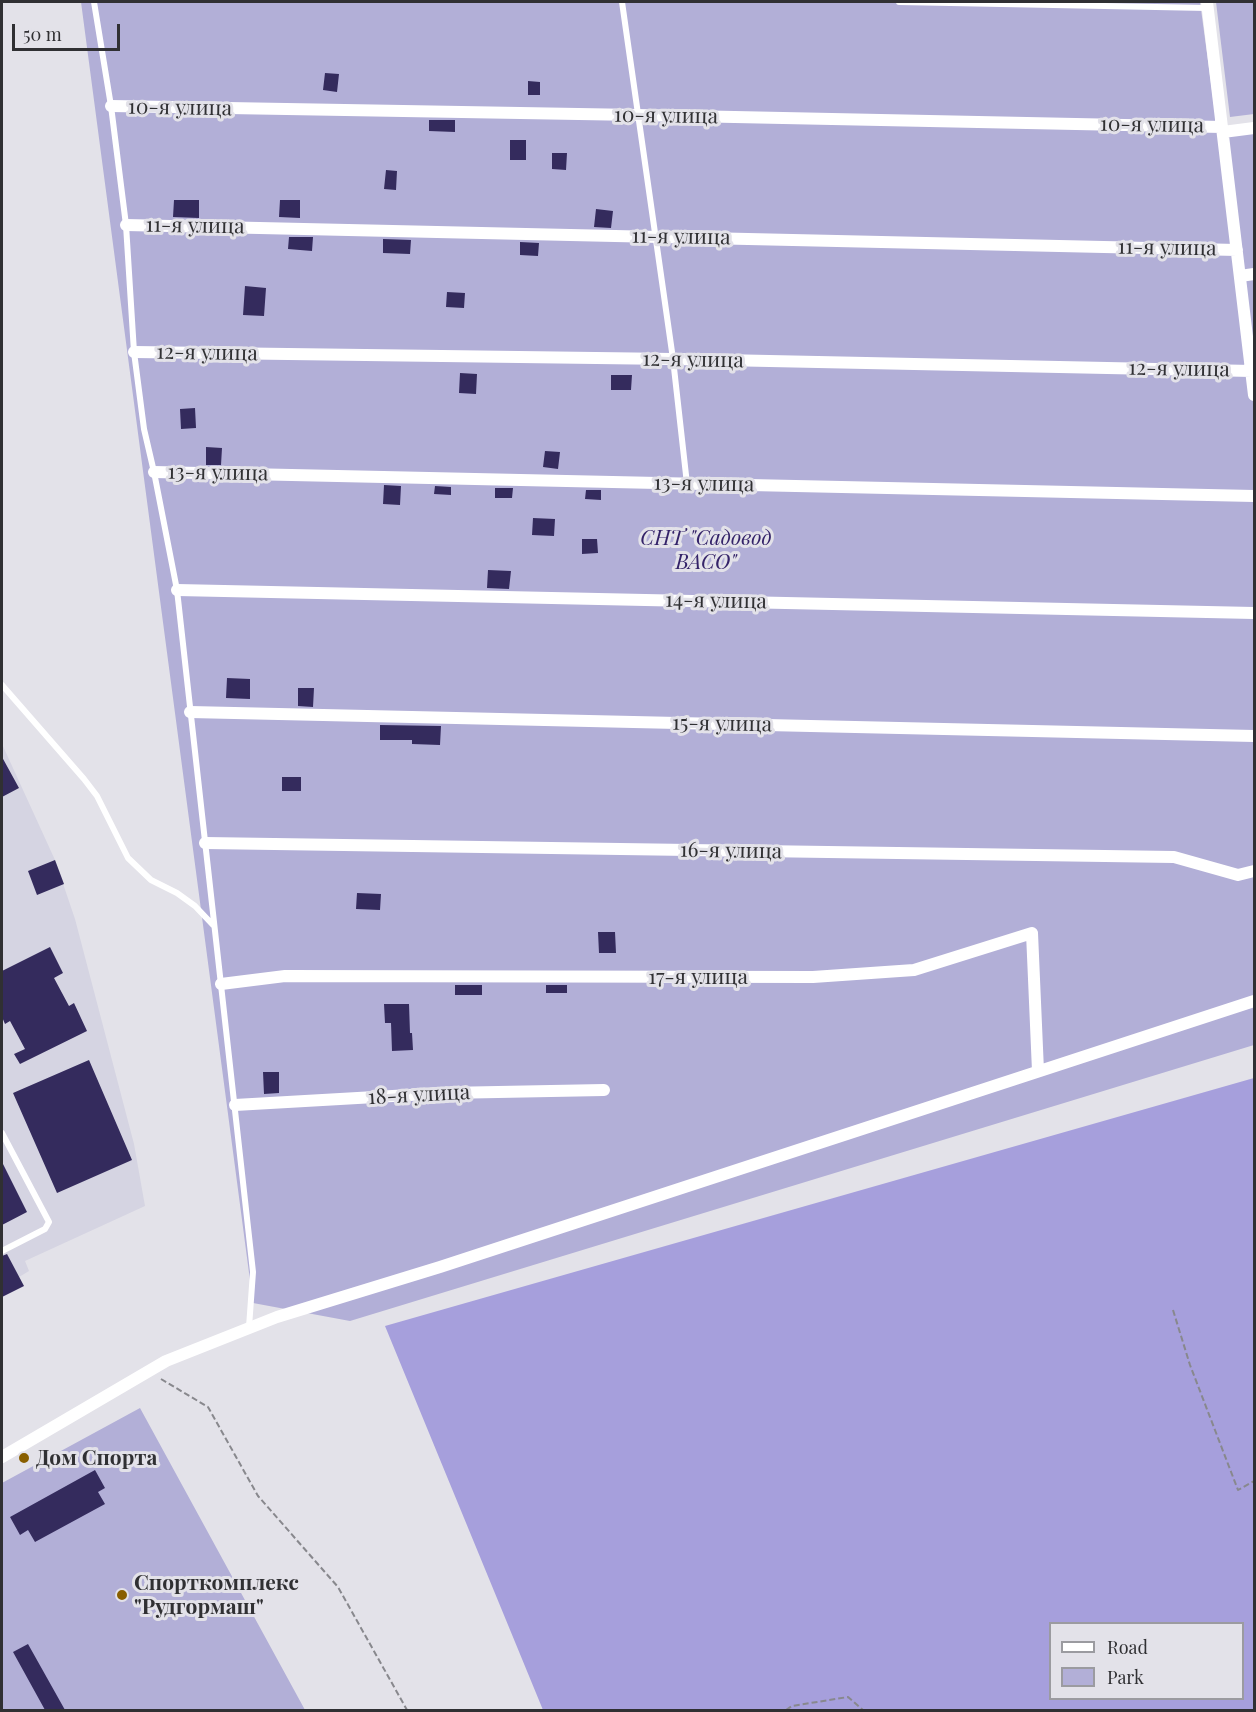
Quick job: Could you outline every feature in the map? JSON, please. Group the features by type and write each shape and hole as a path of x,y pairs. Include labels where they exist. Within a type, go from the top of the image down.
{"street":[{"path":"1207,5 1254,395"},
{"name":"10-я улица","path":"111,106 1254,128"},
{"name":"11-я улица","path":"126,225 1237,250"},
{"path":"1240,276 1254,274"},
{"name":"12-я улица","path":"134,352 673,359 1252,371"},
{"name":"13-я улица","path":"154,472 1254,496"},
{"name":"14-я улица","path":"177,590 1254,613"},
{"name":"15-я улица","path":"190,712 1254,736"},
{"name":"16-я улица","path":"205,843 1174,857 1238,875 1254,871"},
{"name":"17-я улица","path":"221,984 285,976 813,978 914,970 1032,933 1038,1071"},
{"path":"2,1457 166,1361 277,1317 440,1267 1254,1001"},
{"name":"18-я улица","path":"235,1105 445,1093 604,1090"}],"lane":[{"path":"94,2 111,106 126,225 134,352 144,429 177,590 254,1272 249,1328"},
{"path":"622,2 673,359 687,483"},
{"path":"899,2 1207,5"},
{"path":"2,686 97,796 128,858 151,880 177,893 195,906 214,926"},
{"path":"2,1133 49,1222 45,1229 2,1251"}],"path":[{"path":"1173,1310 1190,1365 1238,1490 1254,1481"},
{"path":"149,1371 208,1407 258,1496 338,1587 407,1710"},
{"path":"786,1710 792,1706 848,1697 863,1710"}],"shaded area":[{"path":"2,744 55,860 75,919 134,1144 145,1206 25,1261 29,1271 19,1277 24,1286 2,1297"},
{"path":"1254,1078 1254,1710 543,1710 385,1326"}],"green space":[{"name":"СНТ \"Садовод ВАСО\"","path":"81,2 1200,2 1218,135 1254,131 1254,1045 350,1321 253,1303"},
{"path":"1216,2 1254,2 1254,114 1230,117"},
{"name":"Спорткомплекс \"Рудгормаш\"","path":"140,1408 305,1710 3,1710 2,1483"}],"building":[{"path":"325,73 339,74 337,92 323,90"},
{"path":"528,81 540,82 540,95 528,95"},
{"path":"429,120 455,120 455,132 429,131"},
{"path":"510,140 526,140 526,160 510,160"},
{"path":"552,153 567,153 566,170 552,169"},
{"path":"386,170 397,171 396,190 384,189"},
{"path":"174,200 199,200 199,218 173,217"},
{"path":"280,200 300,200 300,218 279,217"},
{"path":"596,209 613,211 611,228 594,227"},
{"path":"289,237 313,237 312,251 288,249"},
{"path":"383,239 411,240 410,254 383,253"},
{"path":"520,242 539,243 538,256 520,255"},
{"path":"245,286 266,288 264,316 243,315"},
{"path":"447,292 465,293 464,308 446,307"},
{"path":"460,373 477,374 476,394 459,393"},
{"path":"611,375 632,375 631,390 611,390"},
{"path":"195,408 196,428 181,429 180,409"},
{"path":"206,447 222,448 221,465 206,465"},
{"path":"545,451 560,452 558,469 543,467"},
{"path":"384,485 401,486 400,505 383,504"},
{"path":"435,486 451,487 451,495 434,494"},
{"path":"495,488 513,488 512,498 495,498"},
{"path":"586,490 601,490 601,500 585,499"},
{"path":"533,518 555,519 554,536 532,535"},
{"path":"582,539 597,539 598,553 582,554"},
{"path":"488,570 511,571 509,589 487,588"},
{"path":"227,678 250,679 250,699 226,698"},
{"path":"298,688 314,688 313,707 298,706"},
{"path":"380,725 441,726 440,745 412,744 412,740 380,740"},
{"path":"2,757 19,788 2,797"},
{"path":"282,777 301,777 301,791 282,791"},
{"path":"55,860 64,884 37,895 28,871"},
{"path":"357,893 381,894 380,910 356,909"},
{"path":"598,932 615,932 616,953 599,953"},
{"path":"50,947 63,973 54,978 69,1006 74,1003 87,1031 20,1064 14,1054 25,1049 10,1021 5,1024 2,1017 2,971"},
{"path":"455,985 482,985 482,995 455,995"},
{"path":"546,985 567,985 567,993 546,993"},
{"path":"384,1004 409,1004 413,1050 392,1051 391,1023 385,1023"},
{"path":"89,1060 132,1160 57,1193 13,1093"},
{"path":"263,1072 279,1072 279,1093 264,1094"},
{"path":"2,1162 27,1212 2,1225"},
{"path":"7,1254 24,1286 2,1297 2,1256"},
{"path":"95,1470 105,1488 98,1492 105,1504 35,1542 28,1530 20,1535 10,1517"},
{"path":"28,1644 65,1710 45,1710 13,1652"}],"place":[{"name":"Дом Спорта","path":"24,1458"},
{"name":"Спорткомплекс \"Рудгормаш\"","path":"122,1595"}]}
